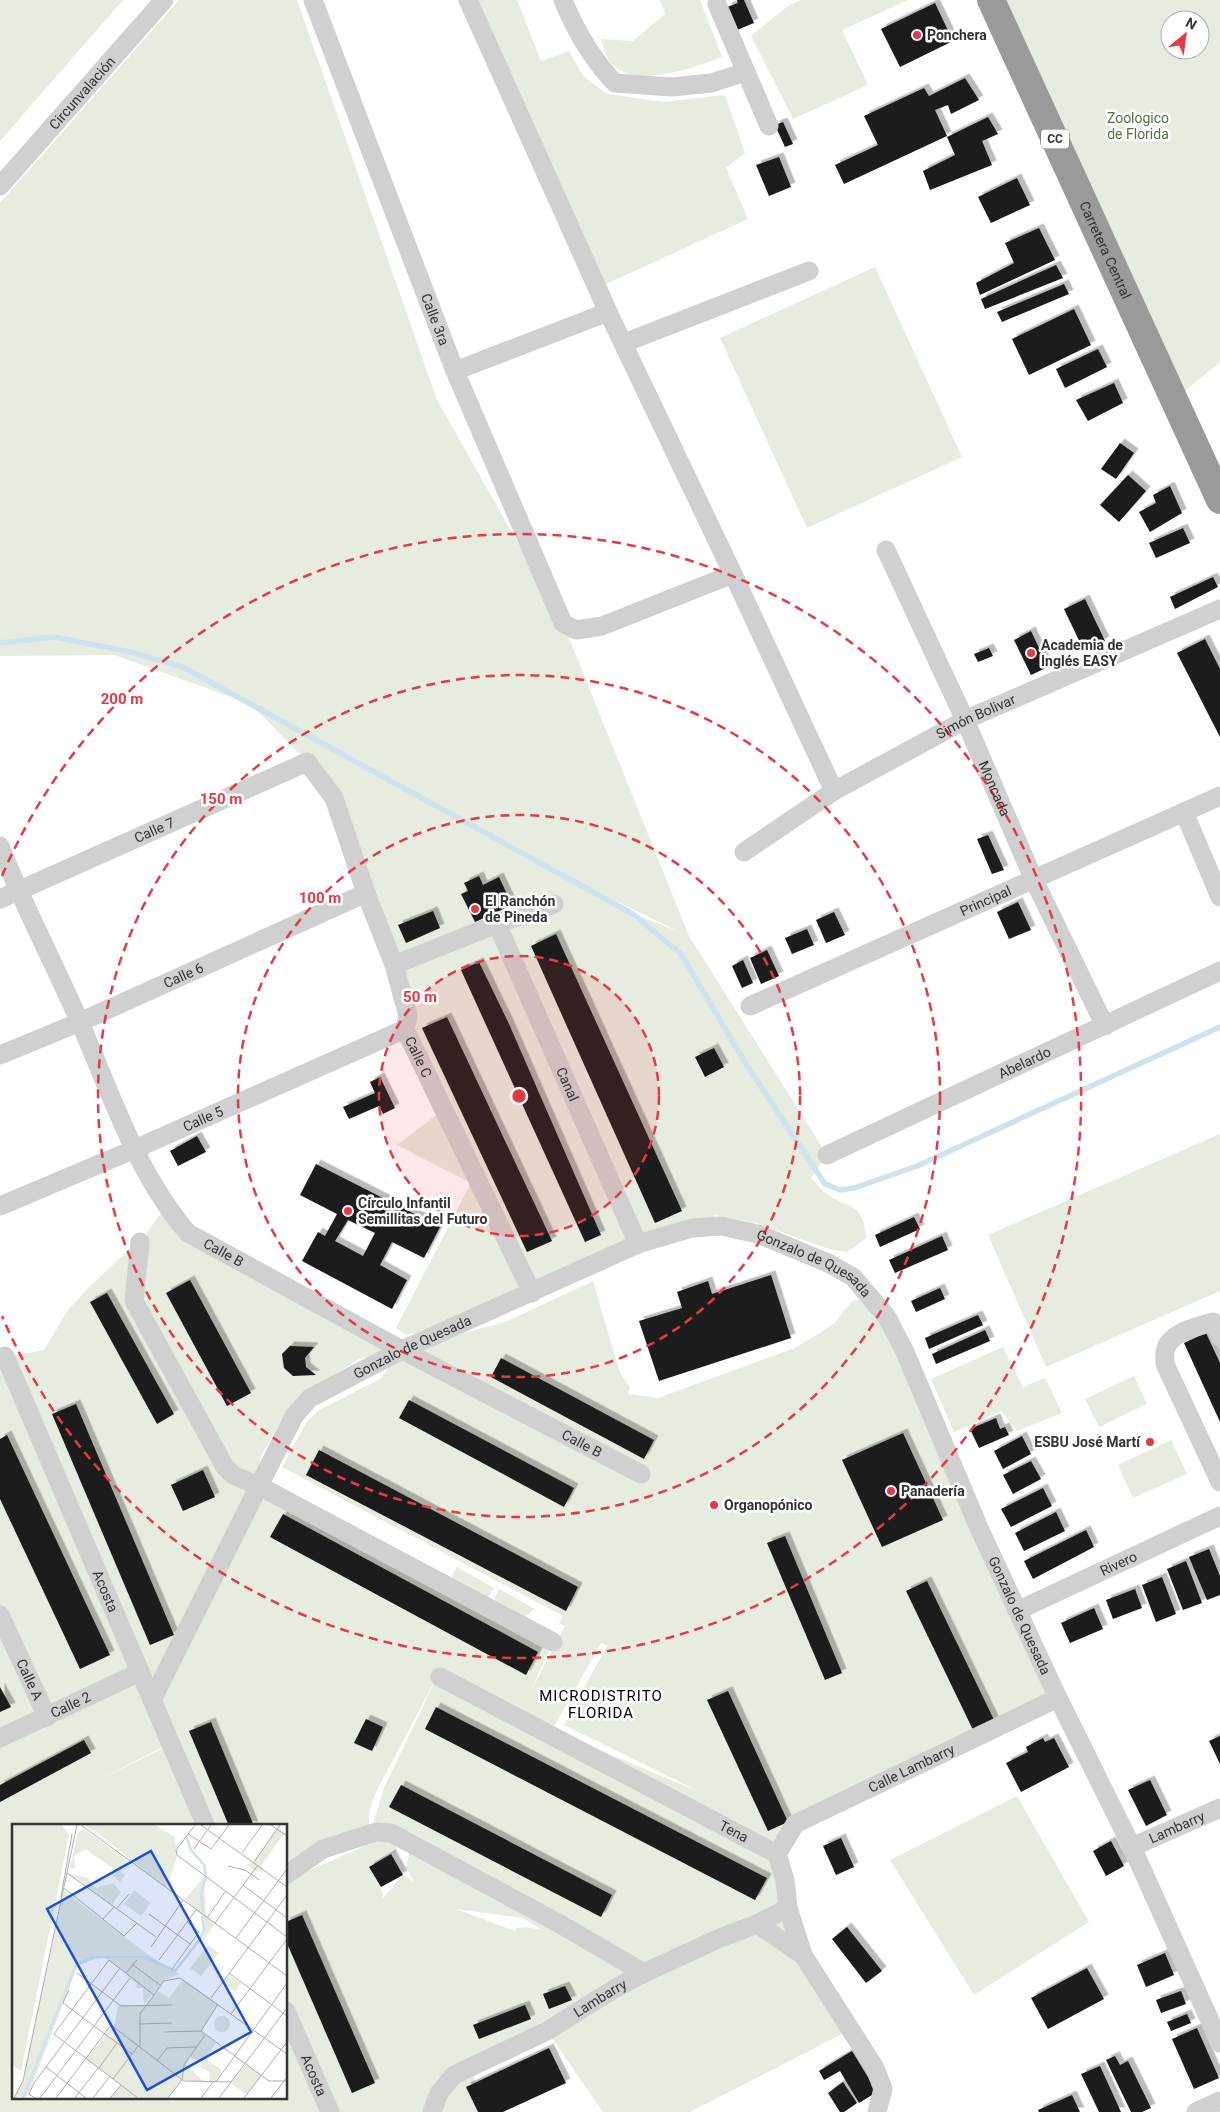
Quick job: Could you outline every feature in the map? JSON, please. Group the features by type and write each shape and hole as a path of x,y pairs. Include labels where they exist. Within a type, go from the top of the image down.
{"highway":[{"name":"Carretera Central","path":"991,0 1220,500"}],"street":[{"name":"Circunvalación","path":"0,186 164,0"},
{"name":"Calle 3ra","path":"313,0 456,371 563,623 576,630 602,626 734,574"},
{"path":"468,0 608,312 734,574 834,791"},
{"path":"563,0 576,32 597,65 615,82 672,87 711,83 746,72"},
{"path":"717,4 769,126"},
{"path":"624,343 808,271"},
{"path":"456,371 608,312"},
{"name":"Moncada","path":"886,550 965,720 1034,880 1105,1026"},
{"name":"Simón Bolivar","path":"744,852 834,791 965,720 1220,609"},
{"name":"Calle 7","path":"0,899 307,762"},
{"name":"Calle C","path":"307,762 334,798 366,894 394,965 408,1016 405,1029 532,1293"},
{"name":"Principal","path":"750,1006 1220,796"},
{"path":"1184,812 1220,897"},
{"name":"Calle B","path":"0,846 18,891 80,1022 135,1149 170,1212 188,1233 402,1350 641,1474"},
{"name":"Calle 6","path":"0,1055 80,1022 366,894"},
{"path":"394,965 496,924 554,904"},
{"name":"Canal","path":"496,924 638,1244"},
{"name":"Abelardo","path":"827,1155 1220,972"},
{"name":"Calle 5","path":"0,1206 135,1149 405,1029"},
{"name":"Gonzalo de Quesada","path":"152,1700 294,1416 310,1398 402,1350 638,1244 692,1228 721,1226 758,1234 828,1263 853,1277 887,1318 905,1352 979,1528 1017,1611 1132,1848 1220,2043"},
{"path":"140,1242 134,1301 225,1467 233,1474 553,1642"},
{"path":"1220,1337 1213,1322 1186,1331 1174,1338 1166,1348 1165,1364 1220,1482"},
{"name":"Acosta","path":"2,1357 205,1824"},
{"name":"Rivero","path":"1017,1611 1220,1516"},
{"name":"Calle A","path":"0,1615 47,1717"},
{"name":"Calle 2","path":"0,1738 140,1672"},
{"name":"Tena","path":"440,1677 776,1854"},
{"name":"Calle Lambarry","path":"776,1854 795,1824 1058,1698"},
{"name":"Lambarry","path":"1132,1848 1220,1808"},
{"path":"288,1874 323,1849 376,1832 391,1834 560,1924 644,1973"},
{"path":"776,1854 785,1880 788,1908 803,1955 875,2068 883,2089 877,2112"},
{"name":"Lambarry","path":"432,2112 439,2093 454,2075 547,2031 614,1989 644,1973 788,1908"},
{"path":"756,1924 803,1955"},
{"name":"Acosta","path":"288,2017 330,2112"},
{"path":"1196,2112 1220,2101"}],"green space":[{"path":"0,0 123,0 0,141"},
{"path":"179,0 297,0 437,400 563,623 689,936 827,1155 811,1178 824,1192 858,1211 862,1217 866,1238 847,1252 832,1250 756,1223 714,1215 721,1226 523,1285 423,1331 406,1335 396,1328 471,1183 397,1145 438,1114 334,798 307,762 251,704 114,655 0,656 0,203","holes":["566,877 680,932 633,914"]},
{"path":"472,0 517,0 541,61 569,51 583,76 607,94 663,102 725,95 745,153 726,168 748,219 604,285"},
{"path":"660,0 700,0 722,57 680,71 646,76 631,74 618,69 605,53 601,39 633,41 665,14"},
{"path":"801,0 908,0 842,30 868,85 793,119 751,36 788,6"},
{"name":"Zoologico de Florida","path":"991,0 1220,0 1220,362 1174,400"},
{"path":"875,267 962,457 807,528 720,338"},
{"path":"1220,1134 1220,1291 1046,1367 988,1235"},
{"path":"166,1206 188,1233 402,1350 508,1321 593,1281 620,1373 630,1387 628,1394 658,1398 795,1348 834,1324 852,1301 871,1298 1058,1698 795,1824 777,1854 788,1908 850,2030 690,2112 603,2112 547,2031 471,2067 485,2112 0,2112 0,1358 44,1350 68,1310 89,1287 146,1234","holes":["402,1351 380,1379 319,1410 306,1423 282,1467 563,1616 559,1623 565,1626 529,1694 553,1642 259,1486 260,1458 287,1410 310,1390 359,1359","601,1643 627,1655 607,1646 564,1725 702,1793 552,1730","395,1845 410,1850 406,1867 414,1882 403,1875 383,1898 381,1887 369,1867 398,1850","456,1909 523,1918 542,1930 526,1927 517,1928 515,1931"]},
{"path":"1003,1347 1023,1387 1045,1378 1062,1413 1017,1431 1001,1411 954,1432 931,1379"},
{"path":"1134,1376 1147,1404 1099,1427 1085,1399"},
{"path":"1171,1440 1187,1474 1133,1498 1118,1465"},
{"path":"457,1567 494,1588 487,1600 450,1580"},
{"path":"499,1589 535,1609 522,1619 492,1603"},
{"path":"1017,1796 1089,1922 974,1995 890,1860"}],"building":[{"path":"737,0 744,0 754,23 737,30 727,7 738,3"},
{"name":"Ponchera","path":"935,3 953,41 900,67 881,29"},
{"path":"965,78 979,100 951,114 948,105 935,110 947,136 844,184 835,165 878,145 864,116 924,88 929,96"},
{"path":"988,117 998,134 982,141 992,165 930,190 923,171 955,155 947,137"},
{"path":"783,122 793,144 785,147 775,125"},
{"path":"779,157 791,187 769,196 756,165"},
{"path":"1017,178 1030,205 991,223 978,197"},
{"path":"1039,228 1055,260 980,295 976,283 1014,263 1005,243"},
{"path":"1056,265 1063,278 985,309 981,299"},
{"path":"1064,284 1069,294 1002,322 997,312"},
{"path":"1074,309 1091,345 1029,375 1012,339"},
{"path":"1098,349 1107,367 1065,388 1056,369"},
{"path":"1114,383 1123,403 1088,421 1076,400"},
{"path":"1120,443 1134,453 1116,479 1101,469"},
{"path":"1128,475 1146,491 1119,522 1100,505"},
{"path":"1170,486 1182,513 1150,532 1139,512 1156,503 1153,495"},
{"path":"1183,528 1190,543 1156,558 1149,543"},
{"path":"1213,577 1218,587 1175,609 1170,597"},
{"path":"1085,599 1105,641 1084,651 1064,609"},
{"name":"Academia de Inglés EASY","path":"1031,631 1048,667 1031,675 1014,640"},
{"path":"1205,639 1220,669 1220,737 1177,653"},
{"path":"989,648 993,656 978,662 974,654"},
{"path":"988,835 1004,870 992,874 977,839"},
{"path":"479,876 483,885 499,877 512,905 475,922 461,894 468,891 464,883"},
{"path":"1018,902 1031,930 1009,939 997,912"},
{"path":"433,911 440,928 406,943 398,925"},
{"path":"834,912 845,935 826,943 816,920"},
{"path":"807,929 814,945 792,954 785,938"},
{"path":"556,934 682,1211 655,1223 531,946"},
{"path":"767,950 779,976 761,984 750,958"},
{"path":"743,960 753,983 742,988 732,966"},
{"path":"479,962 509,1024 601,1235 585,1242 461,970"},
{"path":"447,1017 552,1241 527,1252 422,1028"},
{"path":"714,1048 724,1067 705,1077 695,1057"},
{"path":"380,1077 395,1108 383,1114 379,1106 349,1119 343,1107 375,1093 370,1082"},
{"path":"197,1136 206,1152 178,1166 170,1151"},
{"path":"316,1164 440,1227 424,1258 392,1242 380,1265 407,1280 392,1309 302,1261 318,1232 325,1236 337,1214 300,1195","holes":["348,1220 375,1233 363,1256 335,1241"]},
{"path":"914,1217 920,1229 880,1247 875,1235"},
{"path":"942,1236 948,1250 895,1273 889,1260"},
{"path":"771,1275 791,1338 659,1381 639,1321 682,1308 677,1292 708,1281 712,1294"},
{"path":"190,1280 251,1393 227,1406 166,1293"},
{"path":"940,1288 945,1299 916,1312 911,1301"},
{"path":"107,1293 174,1414 157,1424 90,1302"},
{"path":"978,1315 983,1325 929,1349 925,1338"},
{"path":"985,1330 990,1341 936,1364 932,1354"},
{"path":"1206,1333 1220,1363 1220,1422 1184,1343"},
{"path":"290,1346 314,1347 305,1358 306,1367 316,1375 293,1376 284,1368 282,1354"},
{"path":"501,1358 654,1440 644,1459 491,1377"},
{"path":"409,1400 574,1488 564,1507 399,1418"},
{"path":"76,1404 174,1635 150,1645 52,1414"},
{"path":"996,1418 1000,1429 1005,1427 1009,1435 979,1448 970,1429"},
{"path":"903,1433 943,1520 882,1547 842,1460"},
{"path":"7,1435 110,1655 80,1669 0,1499 0,1439"},
{"path":"1022,1436 1031,1454 1003,1469 994,1451"},
{"path":"319,1450 578,1587 566,1611 306,1475"},
{"path":"1031,1461 1041,1479 1013,1494 1003,1475"},
{"path":"203,1470 215,1497 183,1511 171,1485"},
{"path":"1043,1488 1052,1506 1011,1527 1001,1509"},
{"path":"1056,1512 1065,1531 1024,1551 1015,1533"},
{"path":"283,1514 538,1652 526,1675 270,1537"},
{"path":"1086,1530 1094,1547 1033,1579 1024,1561"},
{"path":"785,1536 842,1673 825,1680 767,1543"},
{"path":"1209,1549 1220,1576 1220,1595 1207,1600 1189,1557"},
{"path":"1186,1561 1202,1603 1183,1610 1167,1569"},
{"path":"1162,1577 1176,1614 1156,1622 1142,1585"},
{"path":"927,1581 995,1722 974,1732 906,1591"},
{"path":"1135,1589 1142,1608 1113,1619 1106,1600"},
{"path":"1094,1608 1103,1629 1070,1643 1061,1623"},
{"path":"0,1687 11,1707 0,1712"},
{"path":"728,1691 788,1822 768,1831 707,1700"},
{"path":"436,1707 767,1878 755,1900 425,1729"},
{"path":"366,1719 383,1727 372,1751 354,1743"},
{"path":"211,1722 253,1824 228,1824 189,1731"},
{"path":"1220,1736 1220,1764 1209,1741"},
{"path":"1043,1738 1045,1742 1054,1738 1069,1767 1021,1792 1006,1763 1028,1752 1026,1747"},
{"path":"84,1740 91,1753 0,1802 0,1785"},
{"path":"1150,1780 1167,1815 1146,1826 1128,1790"},
{"path":"401,1785 612,1895 601,1917 389,1807"},
{"path":"841,1838 854,1867 836,1875 823,1846"},
{"path":"1111,1841 1124,1866 1106,1876 1093,1851"},
{"path":"391,1854 403,1875 381,1887 369,1867"},
{"path":"302,1915 375,2083 352,2093 288,1946 288,1921"},
{"path":"847,1927 882,1971 866,1983 832,1939"},
{"path":"1165,1953 1174,1975 1146,1987 1137,1965"},
{"path":"1087,1968 1104,1999 1048,2029 1031,1998"},
{"path":"565,1986 572,2000 549,2009 543,1994"},
{"path":"1181,1991 1186,2004 1161,2013 1156,2000"},
{"path":"525,2005 531,2019 479,2039 473,2025"},
{"path":"1187,2014 1191,2023 1171,2031 1167,2022"},
{"path":"1197,2028 1219,2078 1194,2089 1172,2039"},
{"path":"549,2048 566,2083 503,2112 478,2112 466,2087"},
{"path":"852,2051 877,2092 859,2103 840,2071 824,2080 819,2071"},
{"path":"1115,2056 1120,2065 1128,2061 1151,2108 1142,2112 1131,2112 1106,2060"},
{"path":"1100,2066 1121,2112 1099,2112 1081,2074"},
{"path":"843,2082 857,2103 844,2112 840,2112 828,2093"},
{"path":"1072,2095 1080,2112 1039,2112 1038,2110"}],"waterway":[{"path":"0,643 54,637 130,652 183,667 633,914 681,954 746,1064 825,1184 840,1190 854,1188 917,1166 1220,1027"}],"place":[{"name":"Ponchera","path":"917,35"},
{"name":"Academia de Inglés EASY","path":"1031,653"},
{"name":"El Ranchón de Pineda","path":"475,909"},
{"name":"Círculo Infantil Semillitas del Futuro","path":"348,1211"},
{"name":"ESBU José Martí","path":"1150,1442"},
{"name":"Panadería","path":"891,1491"},
{"name":"Organopónico","path":"714,1505"}],"district":[{"name":"MICRODISTRITO FLORIDA","path":"601,1704"}]}
